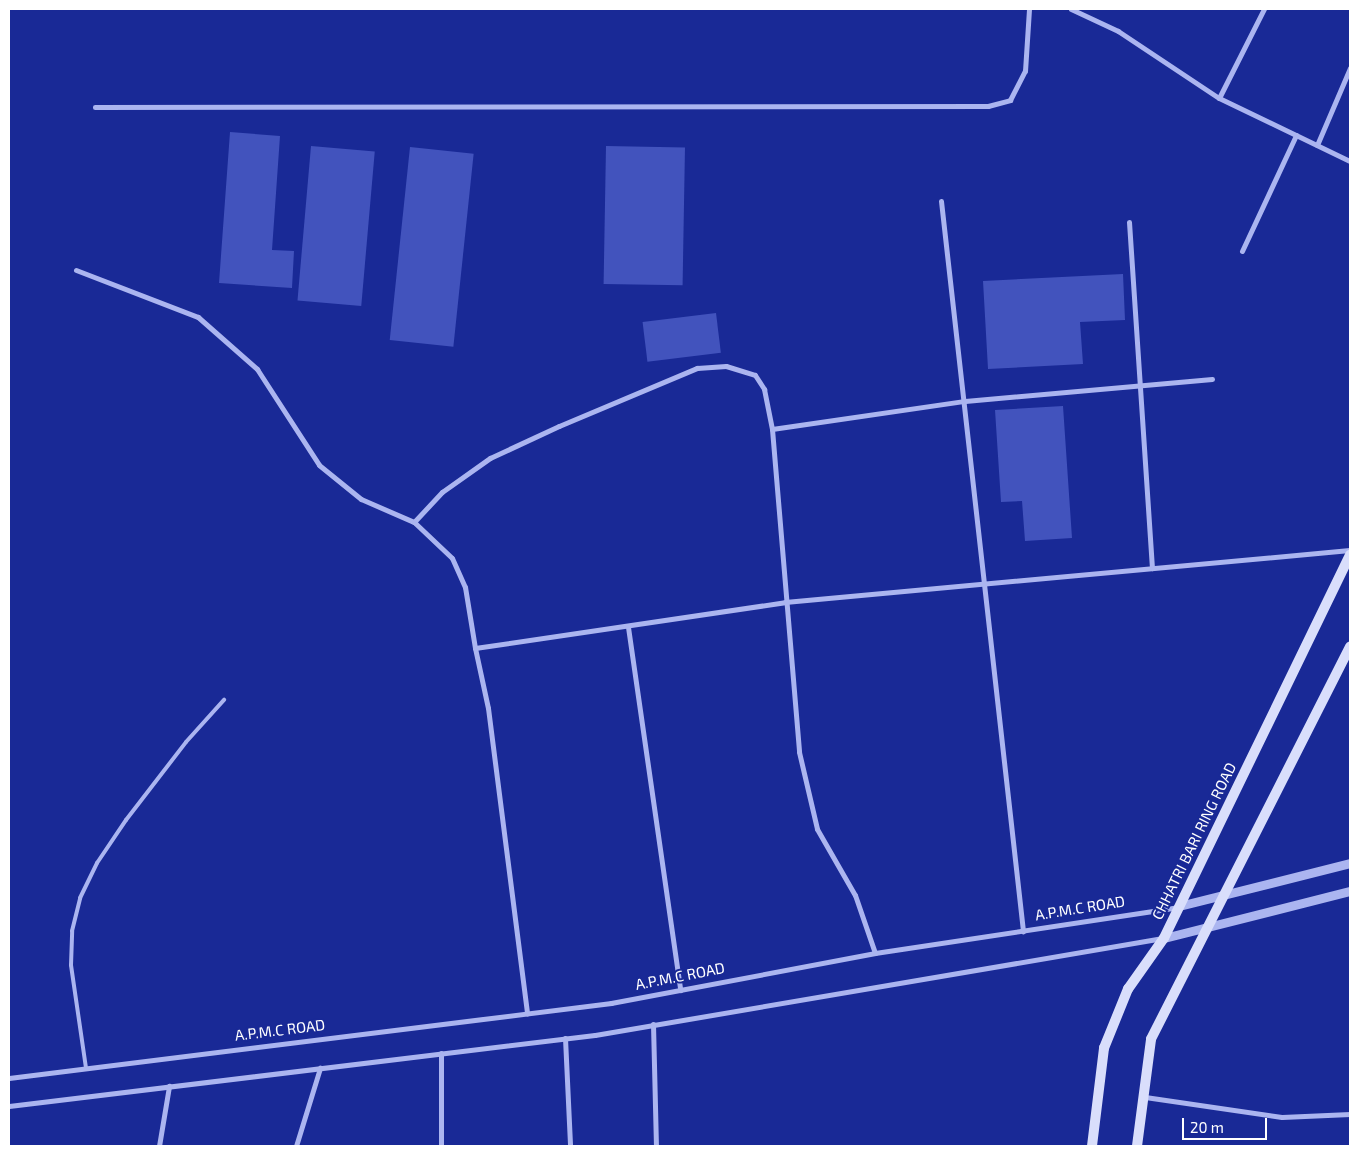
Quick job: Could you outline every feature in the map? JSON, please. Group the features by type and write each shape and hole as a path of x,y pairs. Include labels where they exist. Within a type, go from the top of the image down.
{"main road":[{"name":"CHHATRI BARI RING ROAD","path":"1092,1146 1104,1048 1128,989 1164,938 1350,556"},
{"path":"1137,1146 1145,1097 1151,1039 1208,928 1222,895 1350,647"}],"street":[{"path":"95,107 988,106 1010,100 1025,71 1029,9"},
{"path":"1071,9 1118,31 1219,98 1350,161"},
{"path":"1219,98 1264,9"},
{"path":"1317,145 1350,68"},
{"path":"1242,251 1296,135"},
{"path":"940,201 966,401 1024,931"},
{"path":"1129,222 1152,568"},
{"path":"76,270 198,317 258,369 319,465 360,499 414,522 452,558 465,587 475,648 488,708 527,1014"},
{"path":"414,522 442,492 490,458 697,368 726,366 755,375 764,390 772,429 799,752 817,829 855,895 875,953"},
{"path":"772,429 966,401 1212,379"},
{"path":"475,648 628,627 785,602 1350,550"},
{"path":"628,627 680,990"},
{"name":"A.P.M.C ROAD","path":"9,1078 527,1014 680,990 875,953 1179,906 1350,863"},
{"path":"9,1106 565,1038 653,1024 1164,938 1350,891"},
{"path":"653,1024 656,1146"},
{"path":"565,1038 570,1146"},
{"path":"441,1053 441,1146"},
{"path":"296,1146 320,1068"},
{"path":"159,1146 169,1086"},
{"path":"1145,1097 1282,1117 1350,1114"}],"lane":[{"path":"86,1068 71,965 72,932 80,898 97,863 126,820 186,742 224,700"}],"building":[{"path":"230,132 280,136 272,250 294,251 292,288 219,283"},
{"path":"311,146 375,152 361,306 297,300"},
{"path":"606,146 685,147 683,285 604,284"},
{"path":"410,147 474,154 453,347 390,340"},
{"path":"1123,274 1125,320 1080,322 1083,364 988,369 983,281"},
{"path":"716,313 721,353 647,362 643,322"},
{"path":"1063,406 1072,538 1025,541 1022,501 1001,502 995,410"}]}
